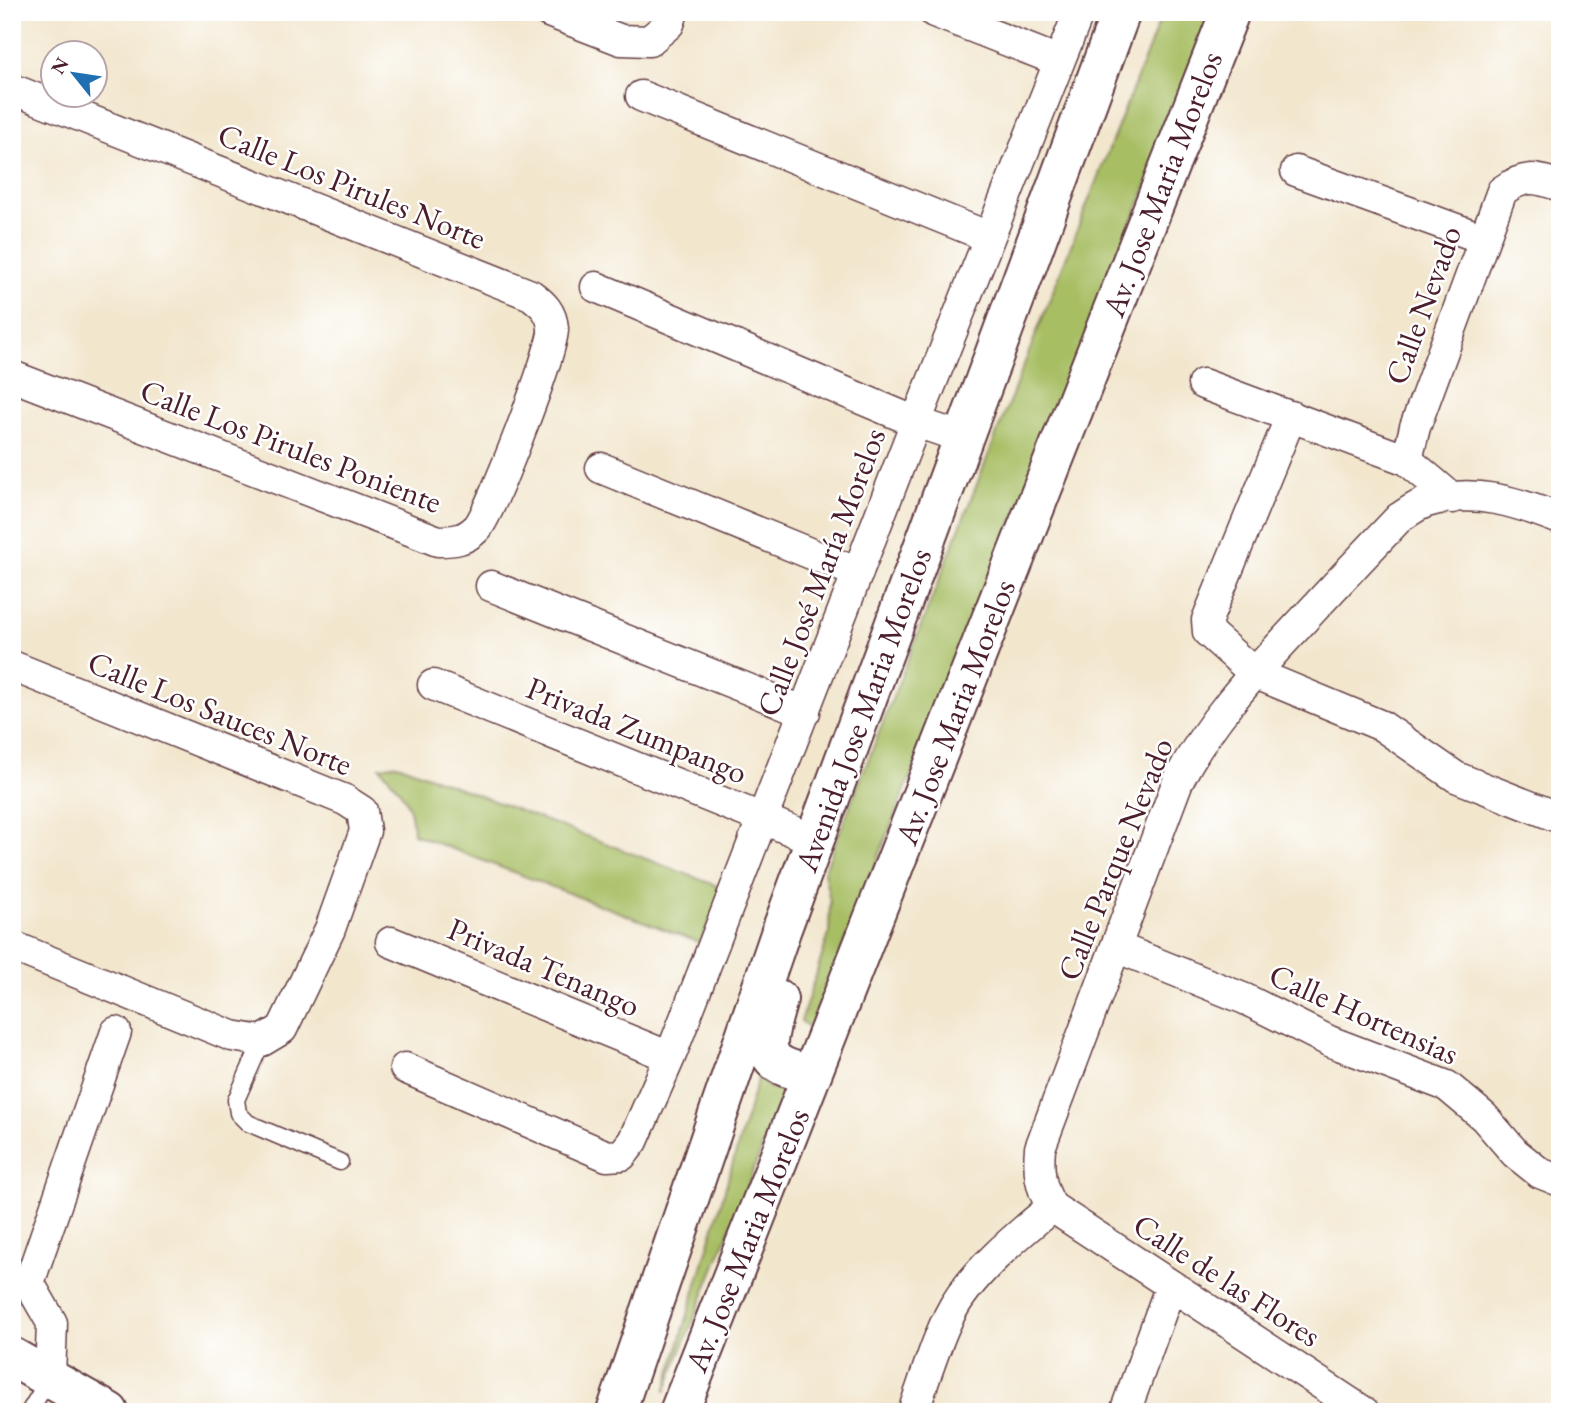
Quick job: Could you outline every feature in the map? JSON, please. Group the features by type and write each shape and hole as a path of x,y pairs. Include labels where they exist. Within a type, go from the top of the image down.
{"main road":[{"name":"Avenida Jose Maria Morelos","path":"616,1412 781,932 1121,12"},
{"name":"Av. Jose Maria Morelos","path":"679,1412 1230,12"},
{"path":"781,932 786,955 785,972 766,1044 774,1061 792,1071 812,1074"},
{"path":"12,1357 109,1412"}],"street":[{"path":"549,12 621,40 649,41 669,24 673,12"},
{"path":"934,12 1059,61"},
{"name":"Calle José María Morelos","path":"405,1068 607,1156 622,1155 633,1141 670,1057 916,422 1079,12"},
{"name":"Calle Los Pirules Norte","path":"12,89 531,295 547,306 554,330 523,425"},
{"path":"641,96 989,237"},
{"path":"1296,171 1484,239"},
{"name":"Calle Nevado","path":"1408,460 1415,427 1502,191 1516,181 1537,178 1560,186"},
{"path":"596,287 916,422 963,438"},
{"name":"Calle Los Pirules Poniente","path":"12,376 438,541 461,540 479,526 523,425"},
{"path":"1203,384 1408,460 1452,498"},
{"path":"1291,416 1207,620 1208,632 1254,673 1382,726 1456,778 1560,818"},
{"path":"601,468 858,573"},
{"name":"Calle Parque Nevado","path":"1052,1207 1043,1193 1038,1168 1040,1148 1178,781 1192,754 1220,713 1399,518 1426,502 1489,496 1519,503 1560,519"},
{"path":"491,586 805,712"},
{"name":"Calle Los Sauces Norte","path":"12,666 345,800 362,811 365,831 330,929 282,1028 262,1041"},
{"name":"Privada Zumpango","path":"433,685 815,840"},
{"name":"Privada Tenango","path":"391,942 670,1057"},
{"path":"12,946 232,1036 262,1041"},
{"name":"Calle Hortensias","path":"1116,947 1245,999 1329,1041 1447,1086 1484,1117 1515,1153 1540,1173 1560,1181"},
{"path":"50,1377 52,1323 21,1285 116,1031"},
{"path":"913,1412 949,1315 967,1286 1025,1229 1052,1207"},
{"name":"Calle de las Flores","path":"1052,1207 1364,1412"},
{"path":"1125,1412 1171,1285"}],"lane":[{"path":"262,1041 236,1100 238,1113 248,1123 340,1162"},
{"path":"29,1412 50,1377"}],"green space":[{"path":"1163,12 1216,12 810,1028 801,1021 829,934 830,901 824,872"},
{"path":"397,764 723,888 700,943 413,834 408,805 380,767"},
{"path":"758,1078 769,1088 784,1093 665,1392"}]}
